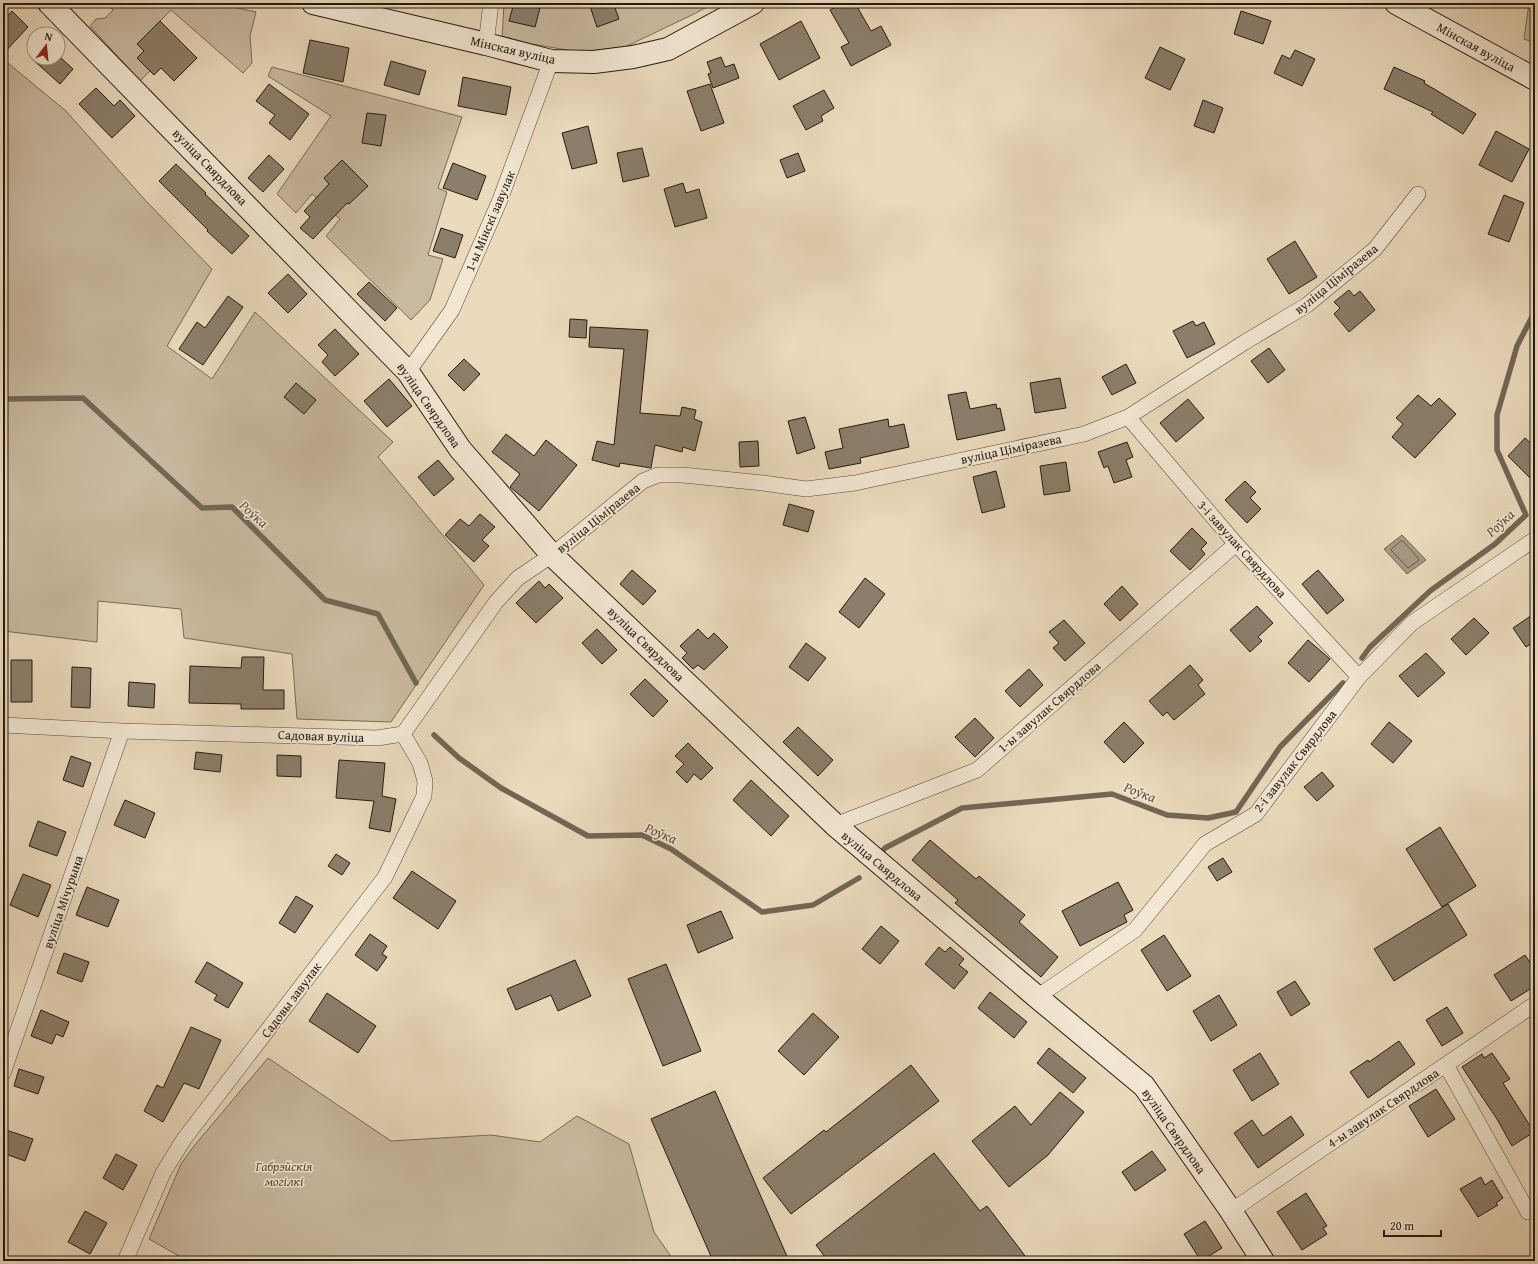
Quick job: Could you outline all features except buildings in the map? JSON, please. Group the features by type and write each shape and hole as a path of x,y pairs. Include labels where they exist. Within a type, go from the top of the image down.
{"street":[{"name":"вуліца Свярдлова","path":"50,3 408,372 460,449 552,555 835,825 1144,1086 1231,1211 1263,1261"},
{"name":"Мінская вуліца","path":"313,3 486,44 550,61 594,62 632,57 668,49 753,3"},
{"path":"486,44 491,3"},
{"name":"Мінская вуліца","path":"1396,3 1535,79"},
{"name":"1-ы Мінскі завулак","path":"408,372 452,310 500,200 550,61"},
{"name":"вуліца Ціміразева","path":"552,555 643,481 658,475 683,475 806,489 848,484 1084,434 1128,417 1307,305 1376,249 1418,194"},
{"name":"3-і завулак Свярдлова","path":"1128,417 1236,544 1359,677"},
{"name":"2-і завулак Свярдлова","path":"1037,997 1135,930 1205,844 1256,814 1359,677 1412,623 1535,539"},
{"name":"1-ы завулак Свярдлова","path":"835,825 977,770 1236,544"},
{"path":"403,734 496,602 518,578 552,555"},
{"name":"Садовая вуліца","path":"3,725 122,731 377,738 403,734"},
{"name":"вуліца Мічурына","path":"3,1074 122,731"},
{"name":"Садовы завулак","path":"125,1261 164,1173 184,1139 385,878 424,796 425,781 420,763 403,734"},
{"name":"4-ы завулак Свярдлова","path":"1231,1211 1535,1004"},
{"path":"1446,1065 1528,1212"}],"green space":[{"path":"106,3 215,3 256,12 250,36 252,63 243,73 171,10 137,44 144,51 137,58 150,71 140,81 90,26 96,19 105,18 113,10"},
{"path":"504,3 714,3 625,47 579,52 502,39"},
{"path":"1529,3 1535,3 1535,43 1524,39"},
{"path":"3,59 66,111 146,201 212,269 167,346 212,379 255,312 393,442 378,457 484,585 391,722 297,719 292,654 184,638 181,609 98,601 97,642 3,631"},
{"path":"272,67 462,117 438,188 447,192 428,255 443,259 430,300 411,320 326,236 340,219 312,194 296,213 277,194 331,116 268,76"},
{"name":"Габрэйскія могілкі","path":"268,1058 391,1141 491,1135 540,1142 577,1116 629,1144 654,1232 674,1261 188,1261 149,1239 181,1164 194,1146"}],"water":[{"path":"1402,535 1426,560 1407,574 1384,549"}],"waterway":[{"name":"Роўка","path":"1362,658 1370,647 1430,591 1495,544 1526,515 1497,450 1497,415 1517,346 1535,311"},
{"name":"Роўка","path":"3,399 83,398 202,508 232,507 325,600 378,614 416,683"},
{"name":"Роўка","path":"880,854 885,848 962,808 1112,794 1167,815 1208,818 1236,812 1280,747 1343,683"},
{"name":"Роўка","path":"434,735 459,758 501,788 588,836 642,835 671,849 762,912 813,905 859,878"}]}
